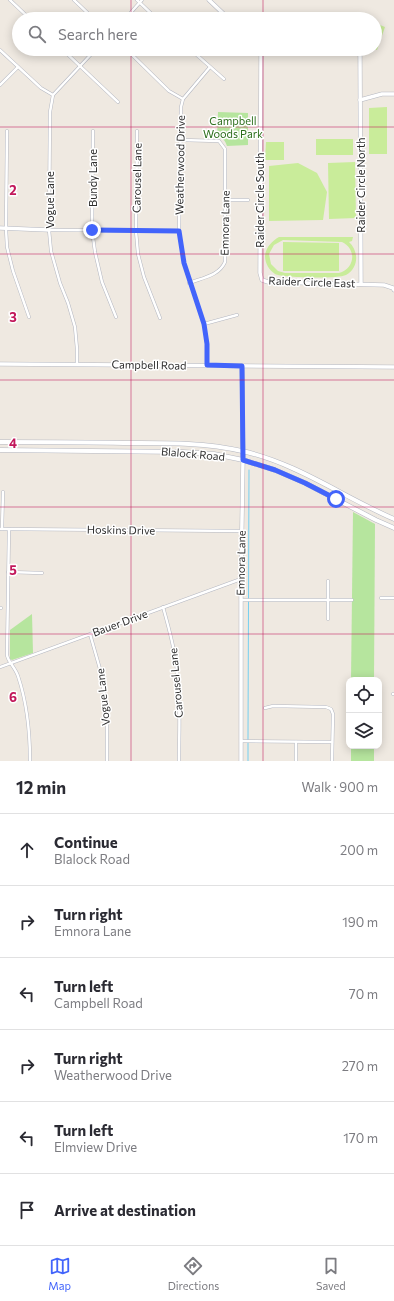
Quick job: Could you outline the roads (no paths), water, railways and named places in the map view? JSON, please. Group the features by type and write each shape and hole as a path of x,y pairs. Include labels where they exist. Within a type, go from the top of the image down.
{"main road":[{"name":"Blalock Road","path":"0,442 183,443 243,451 277,462 308,475 394,519"},
{"path":"37,450 38,442"},
{"path":"99,442 99,451"},
{"path":"156,451 157,443"},
{"name":"Blalock Road","path":"0,450 156,451 214,454 243,460 275,470 305,483 394,528"}],"street":[{"path":"10,0 23,12"},
{"path":"74,0 87,12"},
{"path":"136,0 150,12"},
{"path":"131,12 142,0"},
{"path":"209,0 222,12"},
{"path":"0,50 41,88 53,95 89,56"},
{"path":"69,56 118,102"},
{"path":"133,56 170,91 183,100"},
{"path":"198,56 224,79"},
{"name":"Raider Circle South","path":"261,56 260,273 262,280"},
{"name":"Raider Circle North","path":"360,56 361,284"},
{"path":"0,85 18,67"},
{"name":"Weatherwood Drive","path":"207,365 207,344 204,324 189,282 184,263 179,231 181,107 183,100 210,67"},
{"path":"360,100 382,94 394,94"},
{"name":"Vogue Lane","path":"53,95 50,112 49,230 51,251 56,270 75,327 77,338 77,364"},
{"path":"7,131 6,228 8,247 13,271 30,317"},
{"name":"Bundy Lane","path":"93,131 92,230 95,252 102,282 116,317"},
{"name":"Carousel Lane","path":"137,131 136,231 138,254 144,277 160,318"},
{"name":"Emnora Lane","path":"181,140 219,141 225,149 225,262 218,272 189,282"},
{"path":"226,200 248,200"},
{"path":"0,228 179,231"},
{"name":"Raider Circle East","path":"262,280 268,282 361,284"},
{"path":"361,284 384,285 393,288 394,290"},
{"path":"204,324 237,315"},
{"name":"Campbell Road","path":"0,364 394,367"},
{"name":"Emnora Lane","path":"241,761 241,579 243,460 242,366"},
{"path":"1,529 3,492"},
{"name":"Hoskins Drive","path":"1,529 242,531"},
{"path":"8,529 7,655 8,660 18,676 24,699 29,731 30,761"},
{"path":"8,572 42,573"},
{"name":"Bauer Drive","path":"0,667 241,579"},
{"path":"328,581 328,619"},
{"path":"381,598 394,598"},
{"path":"242,600 352,600"},
{"name":"Carousel Lane","path":"163,607 172,641 177,672 179,697 179,761"},
{"name":"Vogue Lane","path":"90,634 102,676 107,721 107,761"},
{"path":"265,708 273,706 326,707 331,709 333,714 332,761"},
{"path":"242,741 332,742"},
{"path":"296,742 296,761"}],"waterway":[{"path":"248,740 249,470"},
{"path":"248,743 248,761"}],"park label":[{"name":"Campbell Woods Park","path":"233,127"}]}
